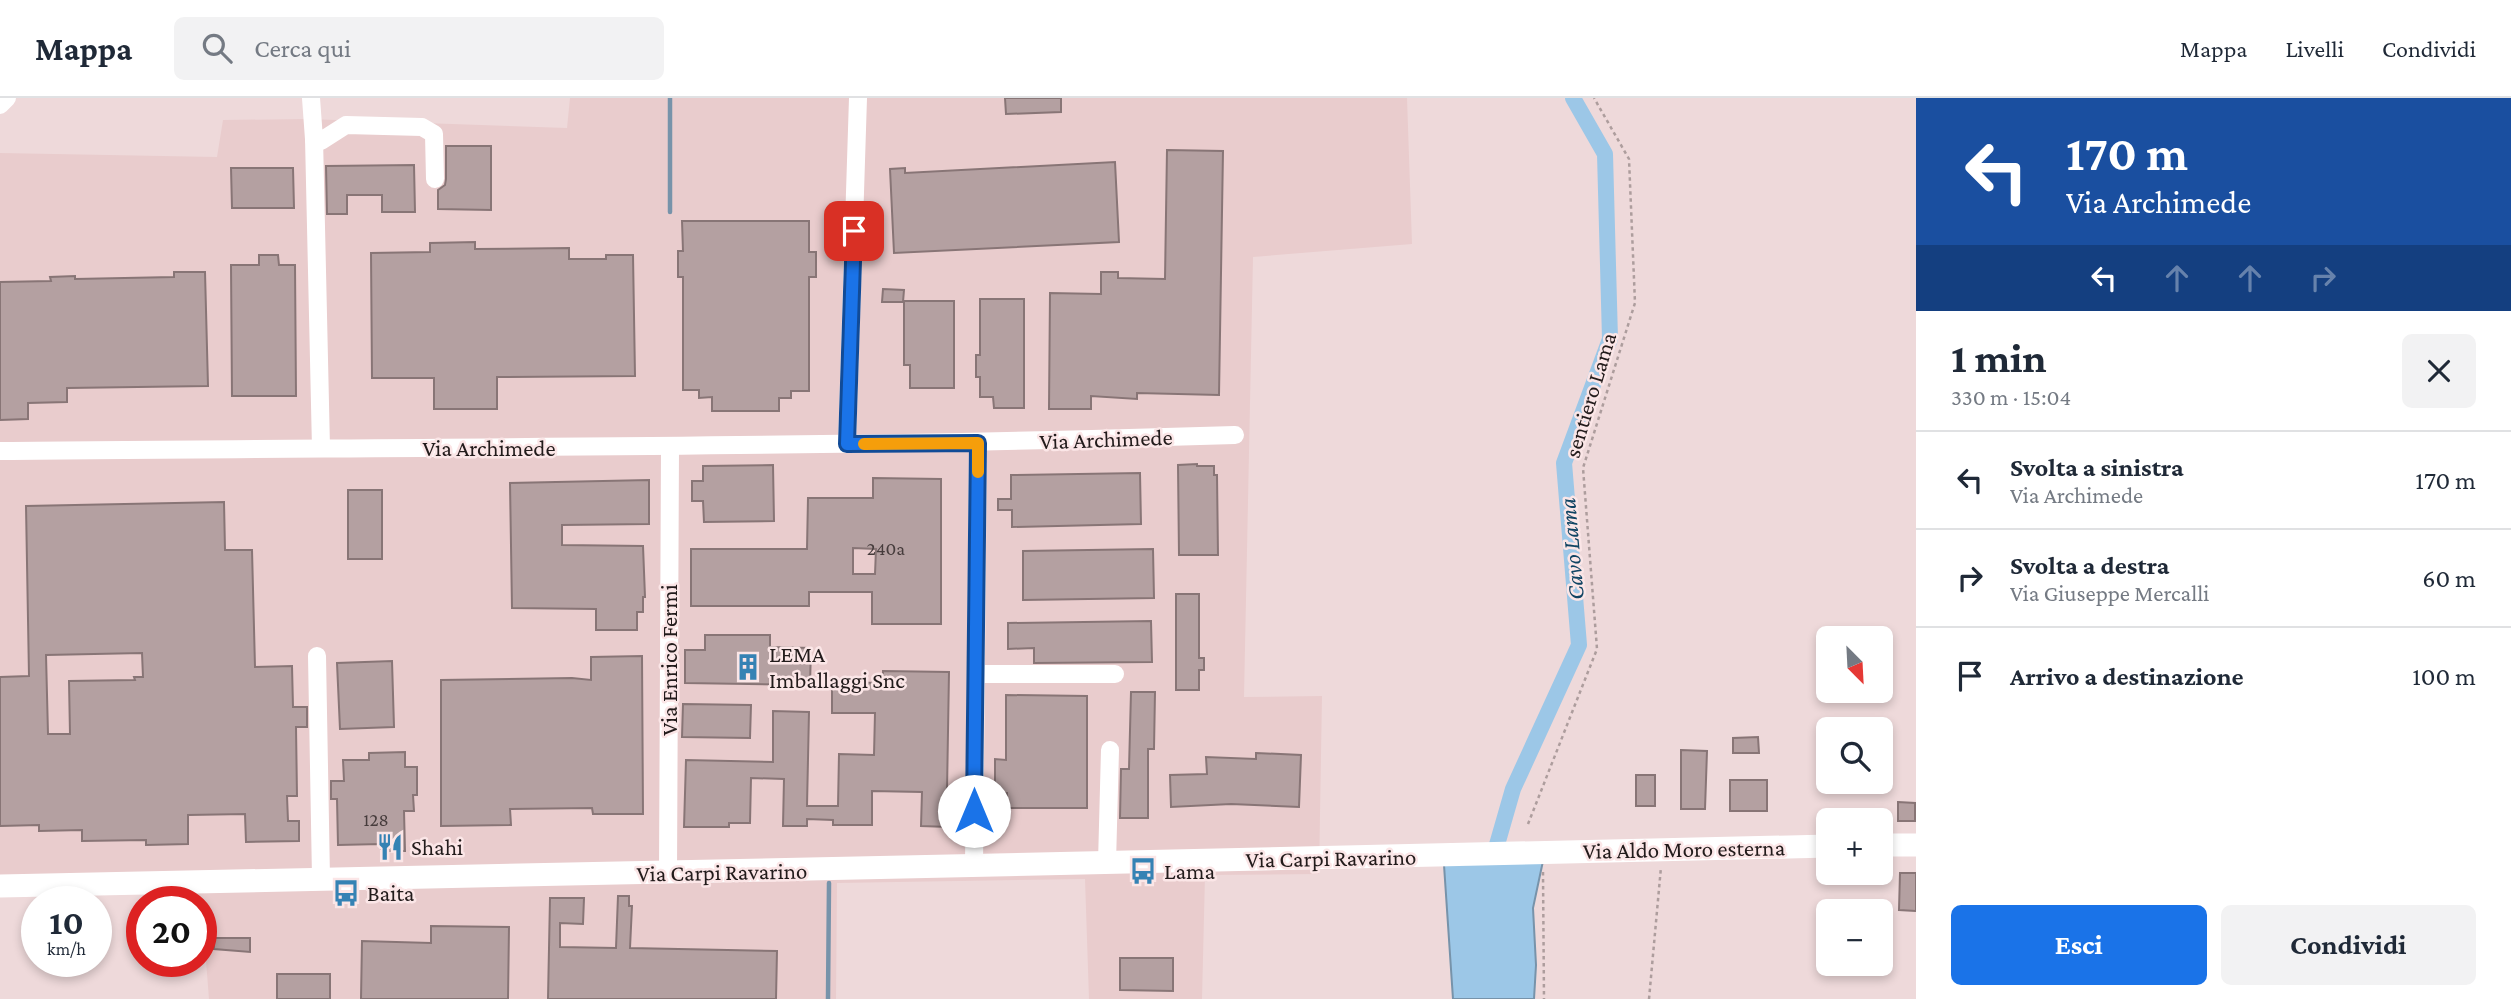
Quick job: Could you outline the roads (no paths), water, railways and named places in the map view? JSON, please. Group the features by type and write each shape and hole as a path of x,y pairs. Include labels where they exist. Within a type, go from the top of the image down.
{"main road":[{"path":"1893,845 1916,845"},
{"name":"Via Aldo Moro esterna","path":"1445,855 1541,857 1662,850 1816,846"},
{"name":"Via Carpi Ravarino","path":"0,886 1445,855"}],"street":[{"path":"0,105 7,98"},
{"path":"311,98 321,448"},
{"path":"847,444 858,98"},
{"path":"314,138 321,141 346,125 422,127 434,134 435,178"},
{"name":"Via Archimede","path":"0,451 670,448 1235,436"},
{"path":"974,866 978,443"},
{"name":"Via Enrico Fermi","path":"668,873 670,448"},
{"path":"317,656 321,878"},
{"path":"976,674 1115,674"},
{"path":"1107,863 1110,750"}],"water":[{"path":"1543,861 1533,908 1536,965 1534,999 1453,999 1444,865"}],"waterway":[{"path":"670,98 670,212"},
{"name":"Cavo Lama","path":"1492,862 1513,789 1579,645 1564,463 1610,339 1605,154 1573,98"},
{"path":"828,999 829,883"}],"place":[{"name":"LEMA Imballaggi Snc","path":"748,667"},
{"name":"Shahi","path":"390,847"},
{"name":"Lama","path":"1143,871"},
{"name":"Baita","path":"346,893"}]}
